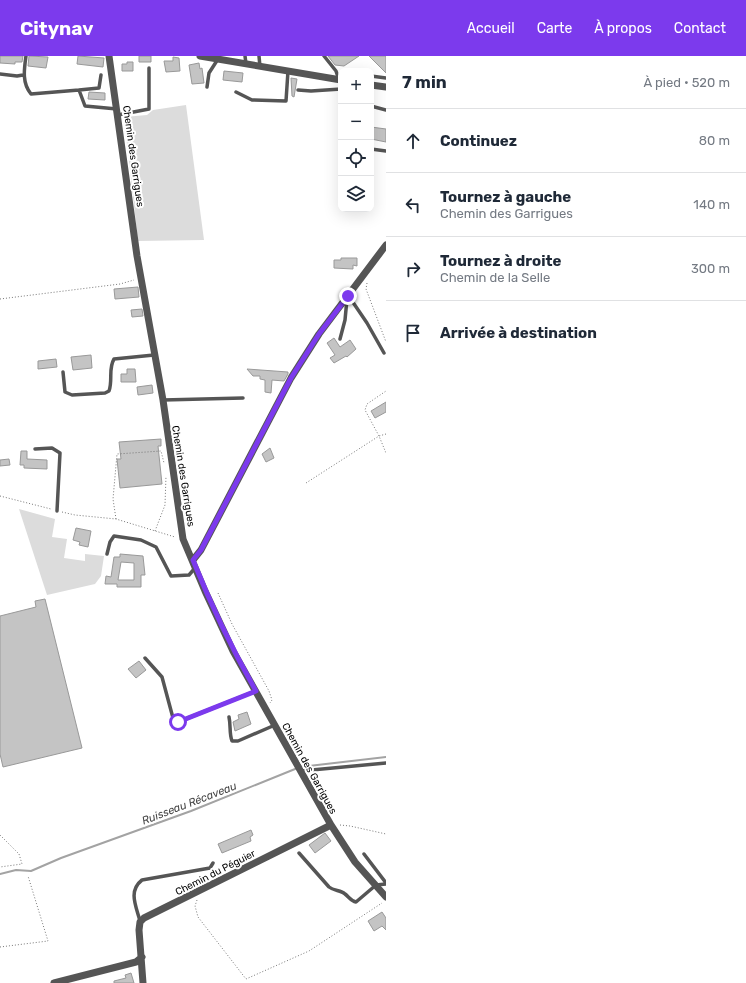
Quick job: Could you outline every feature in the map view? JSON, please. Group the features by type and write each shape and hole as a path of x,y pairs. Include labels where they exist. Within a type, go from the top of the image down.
{"street":[{"name":"Chemin des Garrigues","path":"109,56 141,278 184,539 205,591 233,651 298,768 355,862 386,897"},
{"path":"200,56 338,80"},
{"path":"374,85 386,87"},
{"path":"194,564 291,378 319,334 386,245"},
{"name":"Chemin du Péguier","path":"140,922 144,918 332,826"},
{"path":"140,922 139,930 143,983"},
{"path":"54,983 136,962 142,957"}],"lane":[{"path":"26,56 23,75 27,89 31,94 99,88 101,75"},
{"path":"246,56 246,64"},
{"path":"259,56 260,67"},
{"path":"324,56 338,76"},
{"path":"207,87 209,74 218,60"},
{"path":"79,90 85,106 117,112 149,109 149,68"},
{"path":"236,92 252,100 286,101 288,71"},
{"path":"0,74 17,76 23,75"},
{"path":"374,76 386,78"},
{"path":"298,90 312,91 338,89"},
{"path":"374,107 386,110"},
{"path":"374,149 386,151"},
{"path":"340,339 345,320 348,296"},
{"path":"348,296 384,353"},
{"path":"63,372 65,392 72,395 105,393 110,391 110,366 114,359 154,356"},
{"path":"162,400 243,398"},
{"path":"36,449 52,448 60,453 58,511"},
{"path":"106,554 110,542 114,536 141,540 156,547 171,576 189,575 194,564"},
{"path":"145,658 162,677 174,718 178,722 256,691"},
{"path":"229,717 231,723 229,734 232,741 238,741 275,725"},
{"path":"298,768 386,763"},
{"path":"299,854 334,891 344,893 352,901 356,902 376,885 386,884"},
{"path":"364,854 386,884"},
{"path":"140,922 134,890 137,884 142,880 210,868 214,863"}],"path":[{"path":"0,299 120,284 141,278"},
{"path":"367,282 366,289 386,342"},
{"path":"386,391 367,404 365,410 386,453"},
{"path":"306,483 379,436 386,434"},
{"path":"116,518 112,499 117,454 161,451 165,464"},
{"path":"155,531 165,505 166,470"},
{"path":"0,496 75,515 116,518 184,539"},
{"path":"218,593 232,624 272,700 265,707"},
{"path":"332,826 350,826 386,834"},
{"path":"0,835 19,854 22,864 0,867"},
{"path":"0,947 48,941 28,876"},
{"path":"197,899 195,906 198,917 246,979 309,951 386,900"}],"shaded area":[{"path":"186,105 204,240 138,241 124,117 147,115 153,110"},
{"path":"19,509 55,519 52,537 67,539 64,558 85,561 85,554 104,556 101,576 95,584 47,595"}],"building":[{"path":"0,56 23,56 22,62 15,62 15,64 0,63"},
{"path":"29,56 48,57 46,68 28,66"},
{"path":"78,56 104,58 103,67 77,64"},
{"path":"139,56 151,56 151,62 139,62"},
{"path":"328,56 359,56 344,66 335,65"},
{"path":"369,56 386,56 386,73"},
{"path":"173,57 179,58 180,71 166,72 164,61 173,61"},
{"path":"127,62 133,62 133,71 122,71 122,64 127,64"},
{"path":"199,63 200,69 202,68 204,83 192,84 189,65"},
{"path":"224,71 243,73 242,82 223,80"},
{"path":"291,78 297,79 294,97 292,96"},
{"path":"89,92 105,93 105,100 88,99"},
{"path":"374,127 386,129 386,142 374,140"},
{"path":"341,258 357,258 357,266 353,265 353,269 334,268 334,260 341,260"},
{"path":"138,287 139,297 115,299 114,289"},
{"path":"142,309 143,316 132,317 131,310"},
{"path":"334,338 340,347 350,340 356,349 347,357 346,356 334,363 330,358 335,355 327,343"},
{"path":"91,355 92,368 73,370 71,357"},
{"path":"56,359 57,367 38,369 38,361"},
{"path":"127,369 135,369 136,382 121,382 121,374 127,374"},
{"path":"247,369 288,372 288,374 284,381 272,380 271,393 265,392 265,380 260,379 260,376 253,376"},
{"path":"152,385 153,393 138,395 137,387"},
{"path":"386,402 386,412 375,418 371,411"},
{"path":"161,439 161,446 158,446 162,484 120,488 117,459 121,459 119,442"},
{"path":"270,448 274,458 266,462 262,454"},
{"path":"21,451 27,451 27,459 47,460 47,469 24,468 24,465 20,465"},
{"path":"9,459 10,465 0,466 0,460"},
{"path":"76,528 91,531 88,547 79,545 80,542 73,540"},
{"path":"120,554 143,556 145,575 141,575 141,587 117,587 117,584 105,584 106,576 111,577 114,557 120,557","holes":["121,562 134,563 134,580 118,580"]},
{"path":"45,599 82,748 3,767 0,754 0,616 36,607 35,601"},
{"path":"139,661 146,670 136,678 128,669"},
{"path":"247,712 251,724 235,731 233,722 239,719 238,715"},
{"path":"251,830 253,835 250,837 251,841 222,853 218,844"},
{"path":"325,833 331,841 315,853 309,845"},
{"path":"382,912 386,918 386,930 382,926 374,931 368,921"},
{"path":"131,973 134,983 114,983 114,981 126,978 125,975"}],"waterway":[{"name":"Ruisseau Récaveau","path":"0,874 16,870 31,871 61,858 191,811 300,767 386,757"}],"route":[{"path":"178,722 248,696 256,691 233,651 205,591 193,560 201,550 291,378 319,334 348,296"}]}
